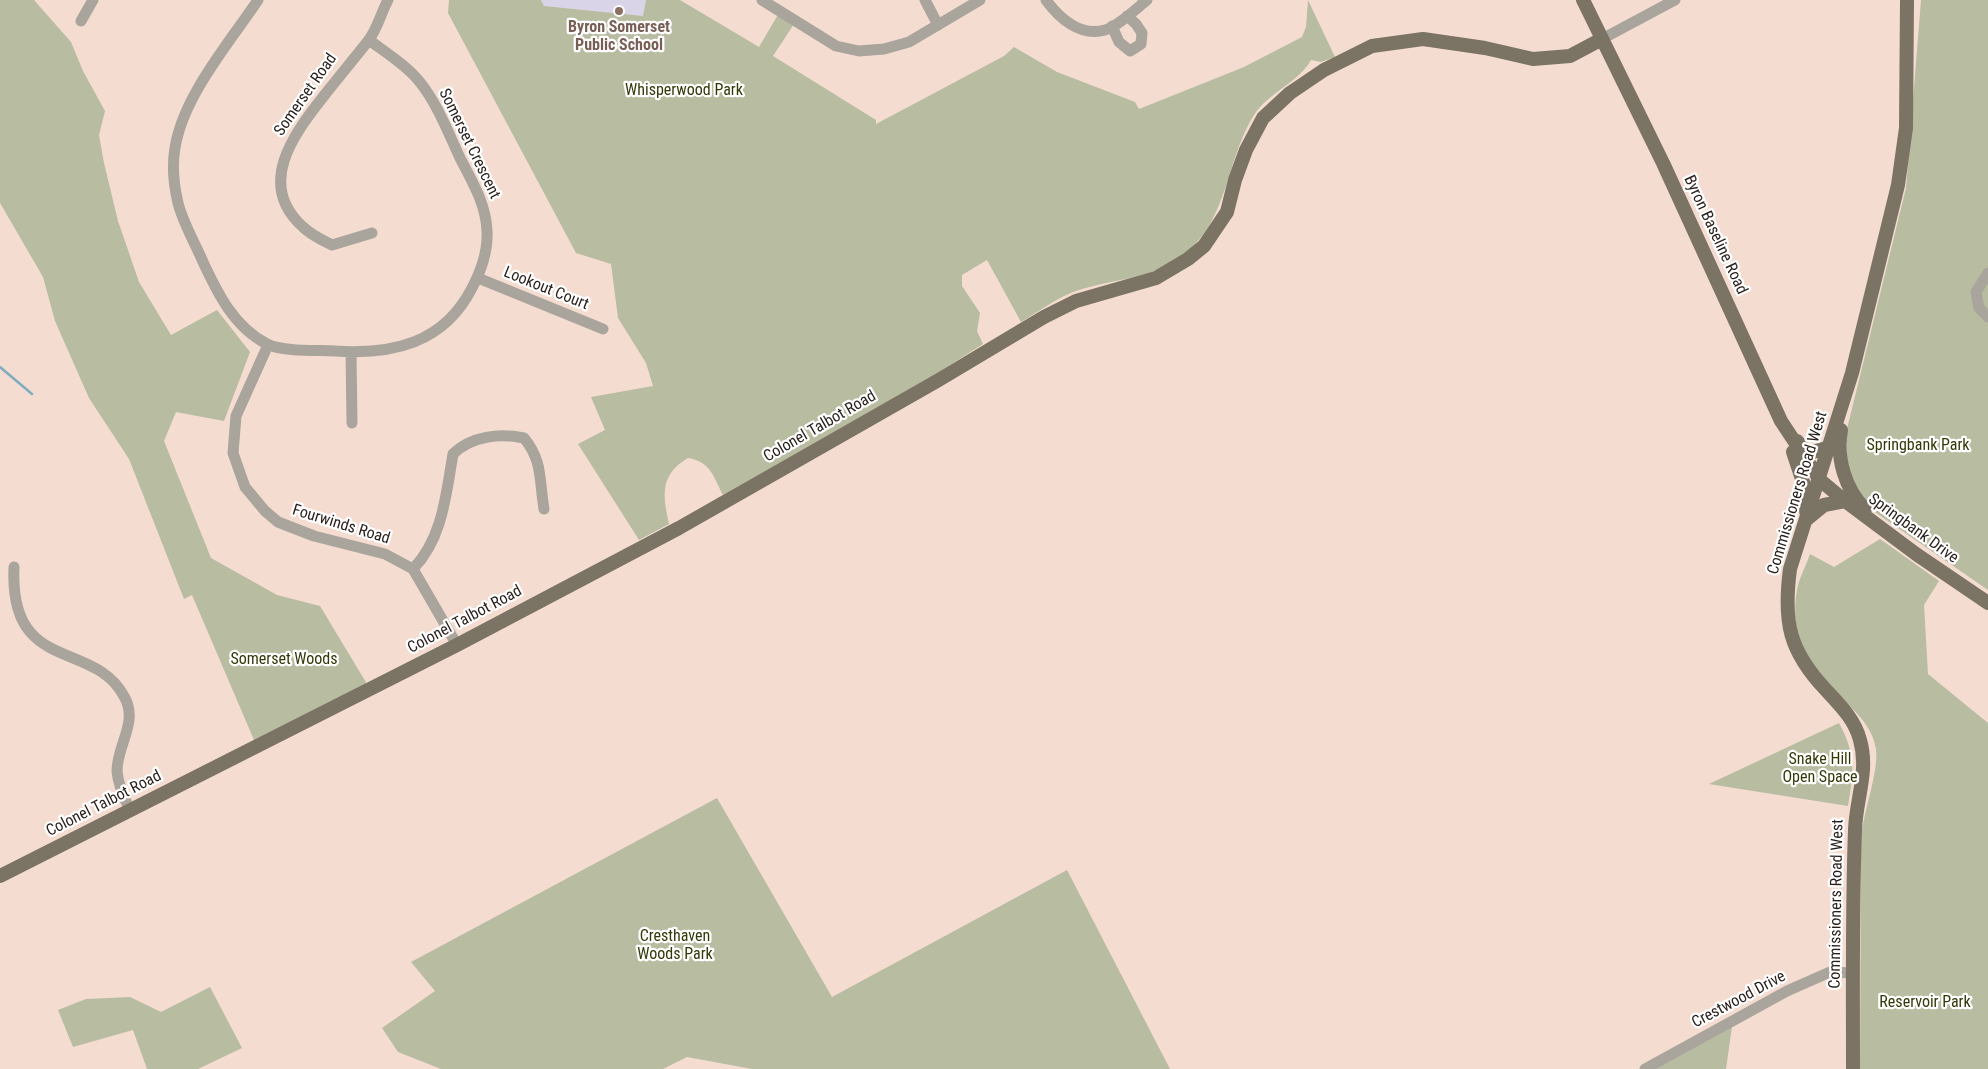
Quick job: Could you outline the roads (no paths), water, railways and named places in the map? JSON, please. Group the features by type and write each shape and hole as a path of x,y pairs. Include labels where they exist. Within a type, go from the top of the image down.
{"main road":[{"name":"Byron Baseline Road","path":"1584,0 1662,163 1781,421 1820,480"},
{"name":"Commissioners Road West","path":"1853,1069 1852,972 1855,828 1864,774 1864,753 1860,738 1844,710 1807,668 1794,643 1787,616 1786,600 1790,569 1820,480 1849,383 1898,185 1906,128 1907,0"},
{"name":"Colonel Talbot Road","path":"0,876 457,645 679,528 937,381 1044,317 1076,302 1156,278 1188,259 1204,246 1227,212 1235,180 1246,150 1263,118 1290,93 1324,70 1372,46 1423,39 1485,48 1533,59 1570,56 1602,39"},
{"path":"1849,383 1839,441 1844,475 1856,500 1890,533"},
{"path":"1781,421 1806,452 1830,447"},
{"path":"1781,421 1806,491 1807,519"},
{"name":"Springbank Drive","path":"1820,480 1916,554 1988,603"},
{"path":"1807,519 1824,505 1845,501"}],"street":[{"path":"81,20 93,0"},
{"name":"Somerset Crescent","path":"258,0 195,94 175,147 175,179 179,204 216,290 234,319 268,345 292,349 351,352 396,348 420,340 438,330 464,303 478,278 485,254 487,231 483,205 436,107 418,80 369,40"},
{"name":"Somerset Road","path":"372,234 332,245 303,228 288,207 281,184 281,169 288,145 337,77 369,40 388,0"},
{"path":"762,0 836,46 859,51 884,50 909,42 980,0"},
{"path":"925,0 938,25"},
{"path":"1046,0 1068,25 1088,30 1106,30 1147,0"},
{"path":"1602,39 1675,0"},
{"path":"1112,26 1119,42 1130,51 1141,44 1142,33 1127,16"},
{"path":"1988,273 1976,292 1979,308 1988,317"},
{"name":"Lookout Court","path":"478,278 603,329"},
{"name":"Fourwinds Road","path":"268,345 236,416 233,453 245,487 265,511 278,522 314,536 385,554 413,569"},
{"path":"351,352 352,423"},
{"path":"457,645 413,569 425,556 440,523 453,454 468,442 507,435 524,438 534,450 539,469 544,509"},
{"path":"14,568 13,587 19,615 34,635 47,647 111,678 126,698 131,720 119,755 117,771 122,792 130,810"},
{"name":"Crestwood Drive","path":"1645,1069 1787,991 1830,972 1852,972"}],"waterway":[{"path":"0,367 32,394"}],"place":[{"name":"Byron Somerset Public School","path":"619,11"}],"park label":[{"name":"Whisperwood Park","path":"684,91"},
{"name":"Springbank Park","path":"1918,446"},
{"name":"Somerset Woods","path":"284,660"},
{"name":"Snake Hill Open Space","path":"1820,769"},
{"name":"Cresthaven Woods Park","path":"675,946"},
{"name":"Reservoir Park","path":"1925,1003"}]}
